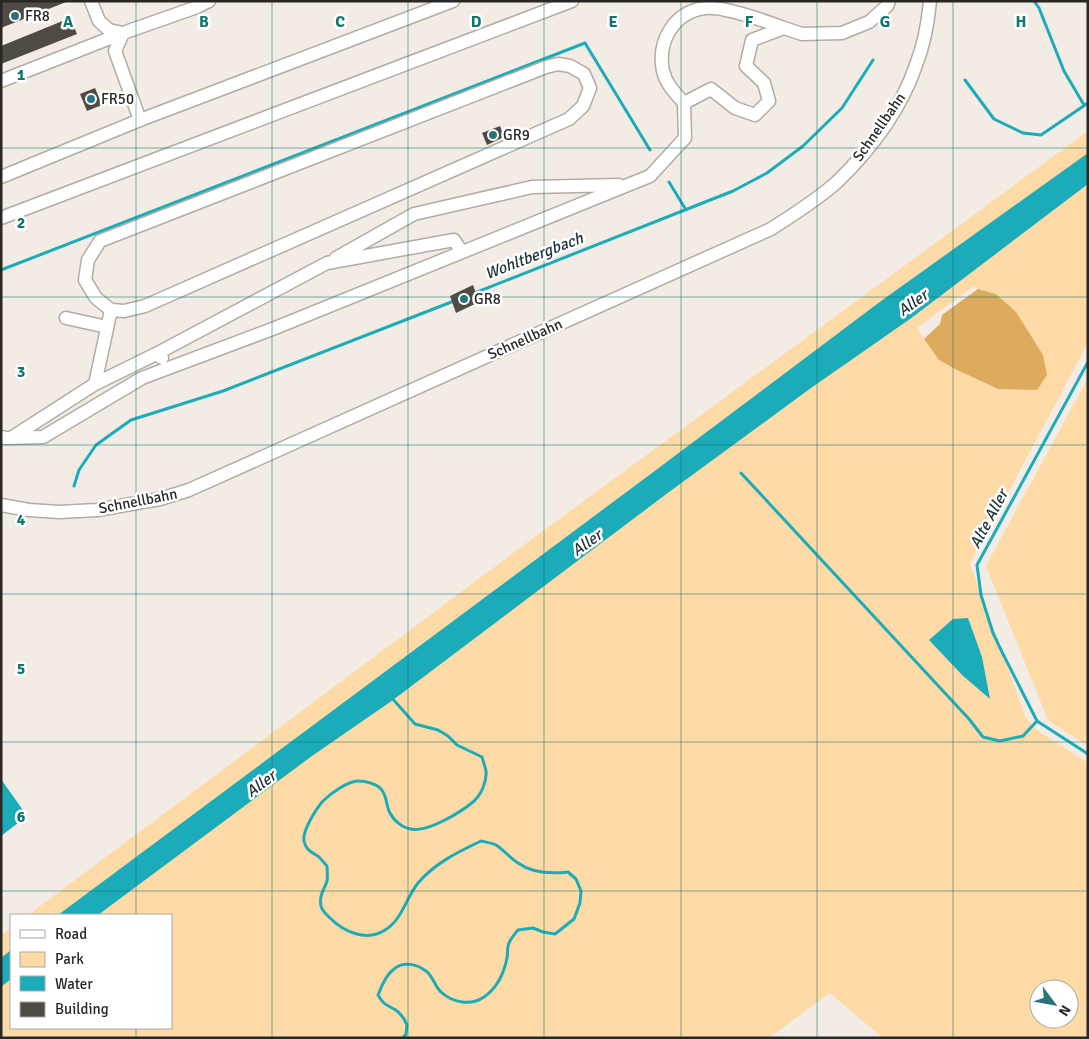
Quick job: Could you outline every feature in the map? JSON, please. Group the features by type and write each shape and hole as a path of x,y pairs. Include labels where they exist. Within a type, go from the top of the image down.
{"street":[{"path":"91,1 99,21 109,30 123,33"},
{"path":"99,1 104,15 123,33"},
{"path":"1,81 210,1"},
{"path":"1,176 431,5 453,1"},
{"path":"1,218 572,1"},
{"path":"6,438 43,437 142,378 275,328 650,176 685,138 684,103 670,87 663,71 662,51 666,35 678,20 690,13 705,8 720,9 802,34 842,34 869,22 887,6 889,1"},
{"name":"Schnellbahn","path":"1,505 29,510 59,512 97,510 160,500 189,490 771,229 804,208 836,182 865,152 890,117 906,90 917,64 928,23 930,1"},
{"path":"684,103 711,89 735,108 755,115 769,101 764,83 746,66 752,40 747,16"},
{"path":"752,40 784,28"},
{"path":"123,33 115,51 140,120"},
{"path":"558,64 570,66 584,74 590,88 583,106 569,119 145,306 124,312 111,310 96,298 85,280 88,260 100,241 546,67 558,64"},
{"path":"6,438 95,384 156,354 327,263 414,214 532,186 627,185"},
{"path":"327,263 454,240 462,252"},
{"path":"95,384 111,310"},
{"path":"66,318 107,327"},
{"path":"156,354 174,366"}],"green space":[{"path":"1088,131 1088,343 970,564 1026,718 1037,730 1088,763 1088,1038 883,1038 830,993 769,1038 1,1038 1,935 10,929 10,1029 172,1029 172,914 29,914 528,542","holes":["974,286 996,294 1037,389 998,389 955,369 939,360 917,328"]},
{"path":"1088,378 1088,746 1048,720 986,566"}],"shaded area":[{"path":"978,289 996,294 1016,312 1043,355 1047,375 1037,390 998,389 939,360 924,339 940,324 942,315"}],"water":[{"name":"Aller","path":"1088,153 1088,184 910,319 811,388 669,492 393,700 312,756 99,914 59,914 652,473 881,301"},
{"path":"968,618 982,657 990,699 962,675 929,640 953,619"},
{"path":"1,779 27,816 1,836"},
{"path":"10,951 10,980 1,987 1,958"}],"building":[{"name":"FR8","path":"1,1 66,1 66,2 1,28"},
{"path":"70,18 77,34 1,64 1,46"},
{"name":"FR50","path":"95,88 102,105 87,111 80,94"},
{"name":"GR9","path":"500,126 504,137 487,145 482,133"},
{"name":"GR8","path":"473,285 479,302 456,313 450,296"}],"waterway":[{"path":"1034,1 1039,8 1064,71 1084,105"},
{"path":"1,270 585,43 650,150"},
{"name":"Wohltbergbach","path":"472,294 733,191 767,173 803,146 842,108 873,60"},
{"name":"Wohltbergbach","path":"965,80 994,119 1023,133 1041,135 1088,103"},
{"path":"669,182 686,210"},
{"name":"Wohltbergbach","path":"74,486 79,470 96,445 131,420 223,391 454,301"},
{"name":"Alte Aller","path":"1088,362 977,565 981,595 993,633 1037,721 1088,754"},
{"path":"741,473 969,719 983,737 1000,741 1023,736 1037,721"},
{"path":"391,697 415,724 438,730 457,745 482,757 486,771 483,788 479,796 468,806 444,821 418,829 402,826 396,821 389,810 383,791 374,784 355,781 330,795 313,815 304,837 308,849 327,866 327,881 321,895 323,911 336,923 356,934 378,934 396,921 414,889 425,876 447,859 481,841 496,845 515,861 529,869 548,873 568,872 576,879 581,891 580,903 574,919 555,934 533,928 518,930 508,945 506,964 502,975 493,989 479,1000 462,1002 451,999 439,990 428,973 410,964 402,965 391,971 378,995 384,1003 397,1011 404,1019 407,1025 406,1034 403,1038"}],"place":[{"name":"FR8","path":"15,16"},
{"name":"FR50","path":"91,99"},
{"name":"GR9","path":"493,135"},
{"name":"GR8","path":"464,299"}]}
